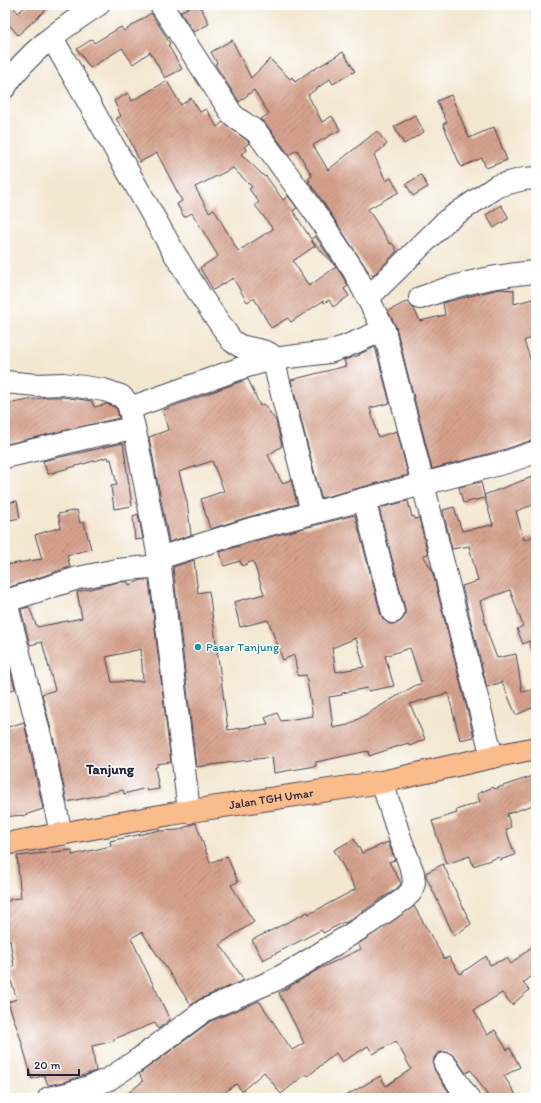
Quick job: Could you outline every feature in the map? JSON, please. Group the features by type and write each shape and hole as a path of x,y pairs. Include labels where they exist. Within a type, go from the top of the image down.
{"main road":[{"name":"Jalan TGH Umar","path":"5,844 171,814 382,782 536,748"}],"street":[{"path":"5,87 37,49 98,5"},
{"path":"161,5 232,114 240,122 251,127 258,134 314,211 354,271 376,314 423,484 492,757"},
{"path":"52,38 174,251 200,295 227,335 232,341 240,346 266,352 270,354 273,359 312,512"},
{"path":"130,408 244,367 273,359 329,352 344,347 376,314 446,221 497,186 524,179 536,178"},
{"path":"420,298 445,288 494,277 536,272"},
{"path":"5,382 36,385 64,384 104,390 121,396 126,400 130,408 160,562 189,812"},
{"path":"5,456 134,428"},
{"path":"61,834 43,748 5,600 78,578 160,562 251,529 507,462 536,452"},
{"path":"364,499 393,612"},
{"path":"49,1098 67,1094 109,1079 139,1059 205,1010 274,980 303,964 374,920 404,899 411,892 414,883 413,873 382,782"},
{"path":"445,1064 468,1098"}],"building":[{"path":"5,5 12,5 18,13 27,5 51,5 18,35 5,20"},
{"path":"193,5 200,5 209,24 194,32 180,12"},
{"path":"151,13 170,44 168,45 182,69 165,78 150,52 133,64 122,48 90,68 77,49 92,39 94,43 121,27 124,31"},
{"path":"232,40 251,78 270,59 290,79 292,77 295,82 313,69 343,52 355,71 333,84 330,79 308,95 322,122 332,116 340,130 313,145 328,170 377,131 387,144 374,155 386,181 391,178 399,192 368,209 390,244 392,243 397,251 373,276 368,271 317,193 308,182 310,181 308,179 312,176 297,150 289,155 268,127 260,119 269,114 254,90 239,102 215,64 217,63 211,52"},
{"path":"167,81 181,105 191,98 200,112 206,109 217,127 223,122 249,142 244,147 247,150 241,154 265,177 266,176 283,200 288,196 297,208 293,211 311,239 315,236 343,277 348,286 344,289 349,296 333,307 329,300 324,303 323,301 291,322 288,318 271,328 254,298 247,302 233,278 213,290 200,268 218,256 192,213 184,217 177,204 182,201 157,153 140,162 127,134 116,119 121,116 114,101 128,93 132,101","holes":["233,168 252,187 249,189 259,202 255,205 273,229 238,251 214,209 209,212 195,187","311,240 336,267 309,286 293,261 315,246"]},
{"path":"451,95 469,138 494,127 507,160 486,168 482,158 461,167 443,124 447,122 437,101"},
{"path":"415,115 424,132 404,144 394,127"},
{"path":"421,175 428,187 413,196 406,184"},
{"path":"501,205 509,218 494,228 486,215"},
{"path":"500,289 514,290 514,304 536,298 536,336 524,341 536,375 536,440 432,469 396,327 388,311 408,301 420,321 445,315 443,303"},
{"path":"375,347 390,403 370,408 378,437 397,431 408,475 321,498 291,380 346,366 344,360 360,355 359,354"},
{"path":"248,379 260,406 264,404 276,421 282,446 268,455 282,483 291,480 297,504 210,529 201,499 224,491 212,461 179,472 187,502 191,535 169,542 149,437 168,430 163,410"},
{"path":"48,397 62,397 92,401 94,407 107,404 117,409 119,418 7,444 5,434 5,404"},
{"path":"123,443 132,506 114,509 111,486 117,485 111,459 109,460 108,457 48,474 43,461"},
{"path":"532,477 536,487 536,504 516,511 524,540 536,535 536,656 534,657 529,641 523,644 517,629 523,626 510,590 480,601 489,637 497,658 516,654 522,692 536,689 536,706 516,715 502,682 487,687 462,586 478,581 469,546 452,549 443,510 454,507 462,531 493,525 484,495"},
{"path":"481,482 485,498 463,503 459,487"},
{"path":"17,501 20,518 5,521 5,503"},
{"path":"408,501 412,517 414,516 415,519 419,518 428,554 423,555 432,570 474,737 460,740 448,693 410,704 425,739 410,746 408,743 369,756 368,751 316,762 316,766 274,773 272,757 196,767 173,567 194,560 198,593 209,591 228,730 268,724 265,718 277,713 281,721 313,716 306,675 298,676 294,655 283,660 268,620 240,627 234,602 264,594 253,561 242,566 240,561 224,566 220,552 254,541 355,515 381,615 389,624 396,624 405,616 405,609 379,508","holes":["356,638 364,667 336,672 332,648","410,648 421,682 423,681 421,684 416,685 348,725 333,728 329,697 367,688 368,691 394,686 385,656"]},
{"path":"77,510 80,523 84,522 91,549 67,555 70,567 10,587 5,586 5,565 42,559 35,535 61,527 58,514"},
{"path":"138,514 143,539 135,540 133,516"},
{"path":"142,580 149,580 171,762 157,764 157,767 155,767 159,789 147,791 146,788 124,794 123,790 67,802 42,694 55,690 42,642 30,645 21,609 29,607 37,627 82,618 77,592 119,582 128,582 129,585","holes":["141,649 143,681 112,682 106,657"]},
{"path":"10,670 15,689 5,692 5,672"},
{"path":"24,722 43,809 22,816 5,817 5,728"},
{"path":"536,775 536,804 507,814 511,827 506,830 515,855 500,860 499,857 473,866 470,856 446,864 432,821 457,813 456,810 480,802 477,794 493,787 494,789"},
{"path":"196,823 210,863 227,856 238,882 231,885 254,922 220,944 244,980 200,999 191,1005 142,932 131,938 170,1020 158,1029 155,1023 114,1039 114,1041 92,1046 96,1071 64,1082 48,1085 44,1075 32,1079 8,1002 17,999 7,969 14,966 10,940 5,941 5,901 21,898 17,856 72,850 72,855 111,846 110,841 160,830 178,830"},
{"path":"354,839 362,853 388,842 395,860 389,862 401,883 400,885 345,923 344,922 323,933 321,930 263,960 252,940 308,912 309,914 356,889 334,850"},
{"path":"443,864 471,924 454,936 426,876 426,873"},
{"path":"414,906 444,959 449,957 460,974 486,956 490,965 507,958 511,964 536,943 536,973 523,983 529,990 512,1005 502,993 474,1010 487,1035 495,1030 507,1050 510,1048 520,1067 504,1076 518,1098 489,1098 471,1070 466,1073 455,1057 450,1053 444,1052 438,1053 434,1058 433,1065 435,1071 453,1098 342,1098 380,1076 386,1086 411,1069 396,1041 373,1054 368,1046 342,1062 336,1053 308,1076 306,1074 281,1094 264,1072 242,1091 236,1084 217,1098 122,1098 143,1081 139,1074 211,1021 259,1001 292,1050 304,1043 279,993 319,969 361,949 358,944"}],"place":[{"name":"Pasar Tanjung","path":"198,647"}],"district":[{"name":"Tanjung","path":"110,769"}]}
